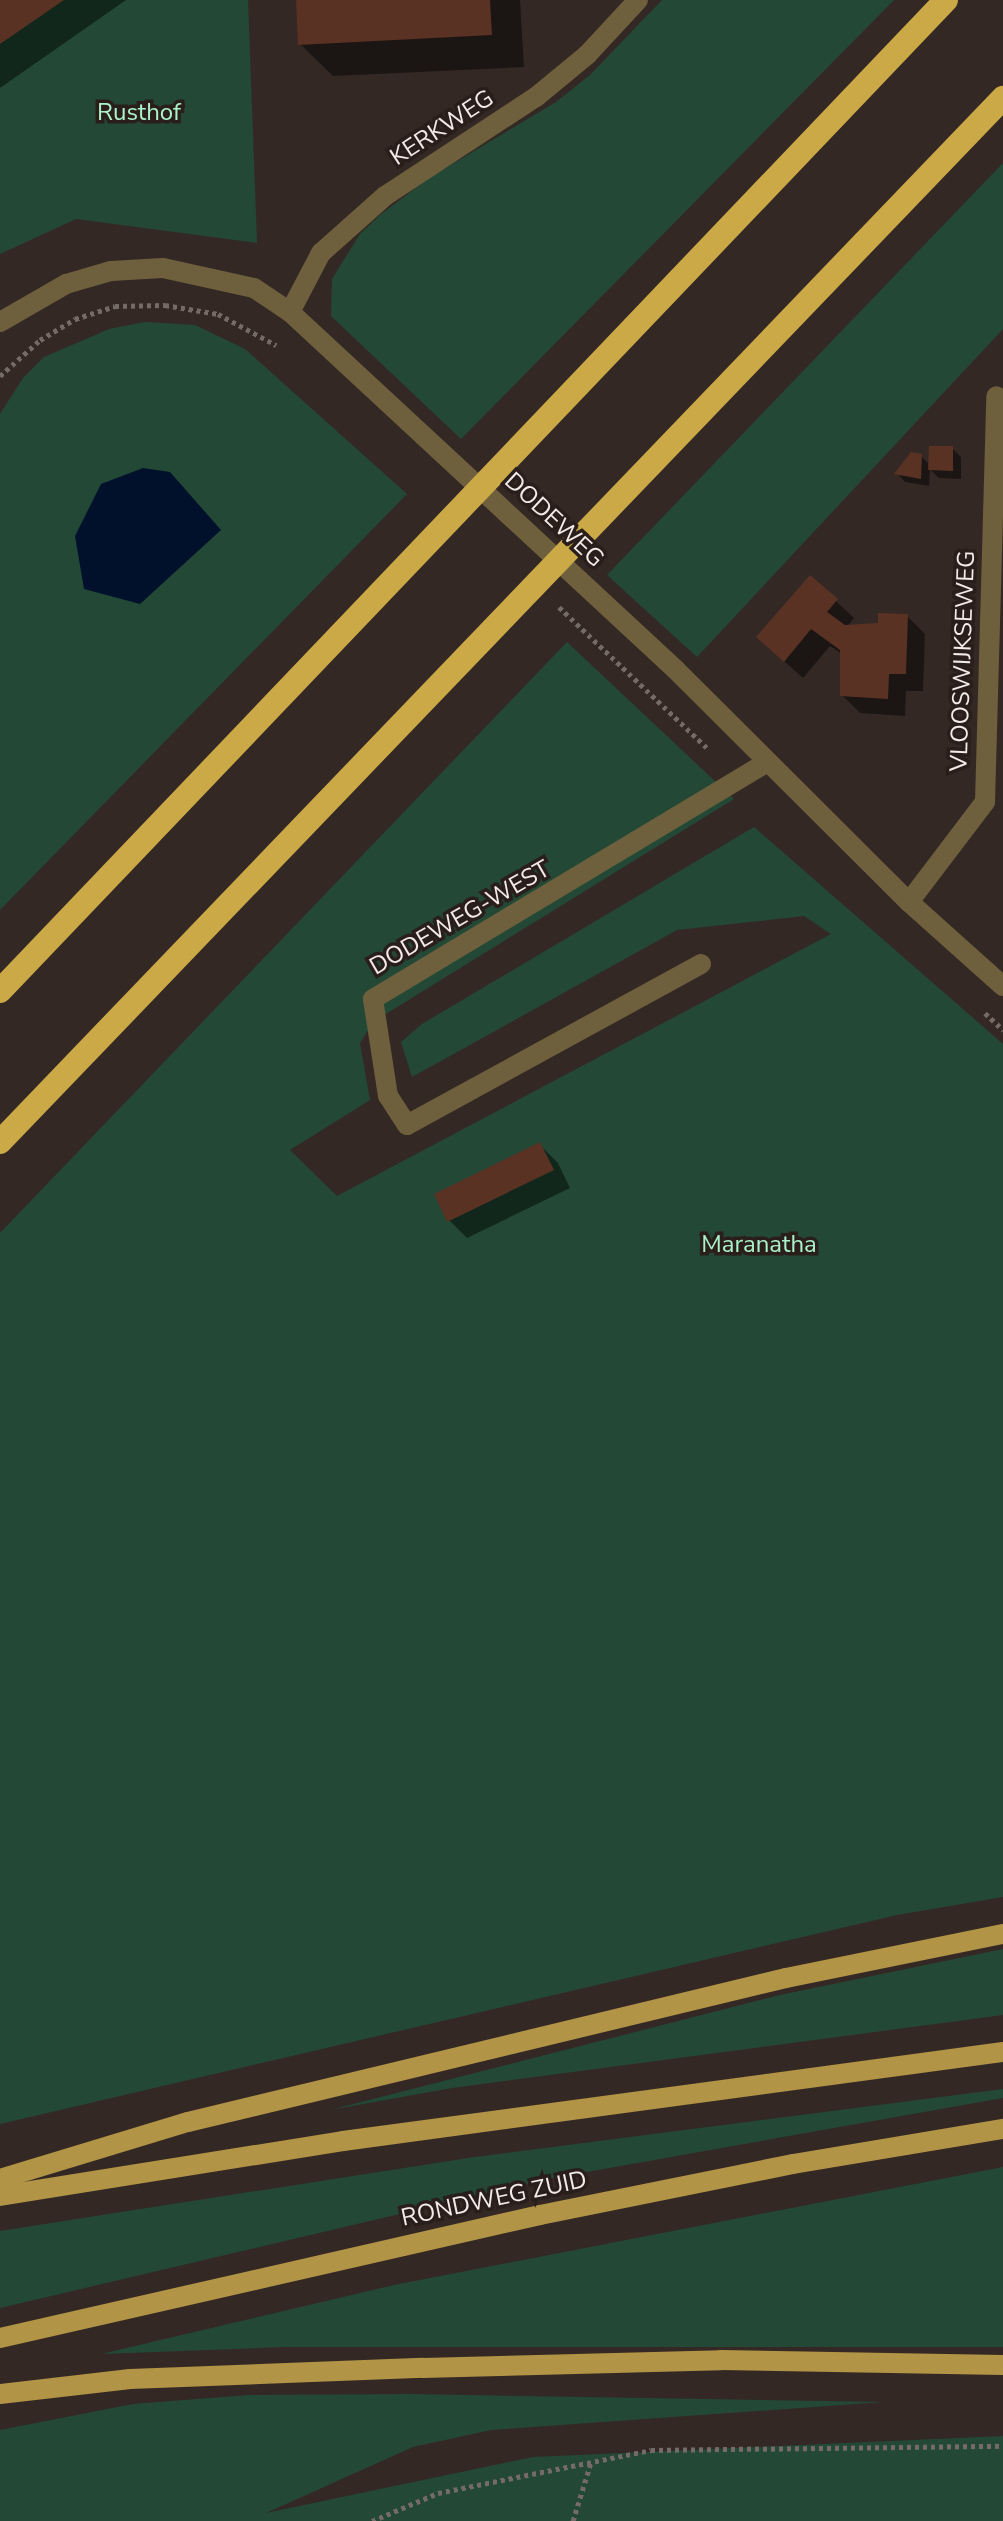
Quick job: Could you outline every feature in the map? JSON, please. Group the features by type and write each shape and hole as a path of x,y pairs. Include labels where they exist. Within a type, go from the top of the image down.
{"highway":[{"path":"0,991 946,0"},
{"path":"0,1142 1003,98"}],"main road":[{"path":"0,2179 188,2122 786,1978 1003,1934"},
{"path":"0,2196 343,2141 1003,2052"},
{"name":"RONDWEG ZUID","path":"0,2338 540,2215 793,2164 1003,2129"},
{"path":"0,2394 130,2379 470,2366 721,2360 1003,2365"}],"street":[{"name":"KERKWEG","path":"290,312 321,253 385,196 536,97 587,55 638,0"},
{"name":"DODEWEG","path":"0,322 66,284 111,271 163,268 254,288 290,312 361,374 676,670 909,902 1003,986"},
{"name":"VLOOSWIJKSEWEG","path":"909,902 985,802 998,513 996,396"},
{"name":"DODEWEG-WEST","path":"701,964 407,1125 388,1096 373,999 766,763"}],"path":[{"path":"0,376 40,340 75,319 115,306 165,305 218,314 273,342"},
{"path":"372,2521 438,2493 651,2450 1003,2446"},
{"path":"573,2521 591,2462"}],"green space":[{"name":"Rusthof","path":"0,0 248,0 257,243 76,219 0,254"},
{"path":"662,0 894,0 461,439 331,316 332,279 360,234 380,215 429,178 556,102 590,75"},
{"path":"1003,163 1003,329 697,657 607,575"},
{"path":"145,322 195,325 245,349 407,494 0,910 0,414 23,378 44,357 109,329"},
{"name":"Maranatha","path":"567,642 734,799 373,1022 360,1043 370,1100 290,1150 337,1196 831,934 804,916 677,930 412,1077 401,1042 422,1024 754,827 1003,1044 1003,1897 897,1915 0,2124 0,1233"},
{"path":"1003,1949 1003,2015 452,2088 330,2110 780,1995"},
{"path":"1003,2089 1003,2098 553,2178 0,2308 0,2231 468,2158"},
{"path":"1003,2167 1003,2347 286,2347 101,2354 394,2285"},
{"path":"408,2394 884,2402 491,2430 413,2447 266,2513 533,2457 1003,2436 1003,2521 0,2521 0,2430 133,2404 249,2395"}],"water":[{"path":"143,468 170,472 221,530 140,604 84,589 75,536 101,484"}],"building":[{"path":"0,0 64,0 0,44"},
{"path":"296,0 490,0 492,35 298,45"},
{"path":"929,446 953,446 953,471 928,470"},
{"path":"911,452 922,454 921,479 894,474"},
{"path":"810,575 838,599 827,612 845,625 878,623 878,613 908,614 906,674 889,674 888,699 840,696 840,650 811,629 784,662 756,637"},
{"path":"540,1142 554,1170 447,1222 434,1194"}]}
